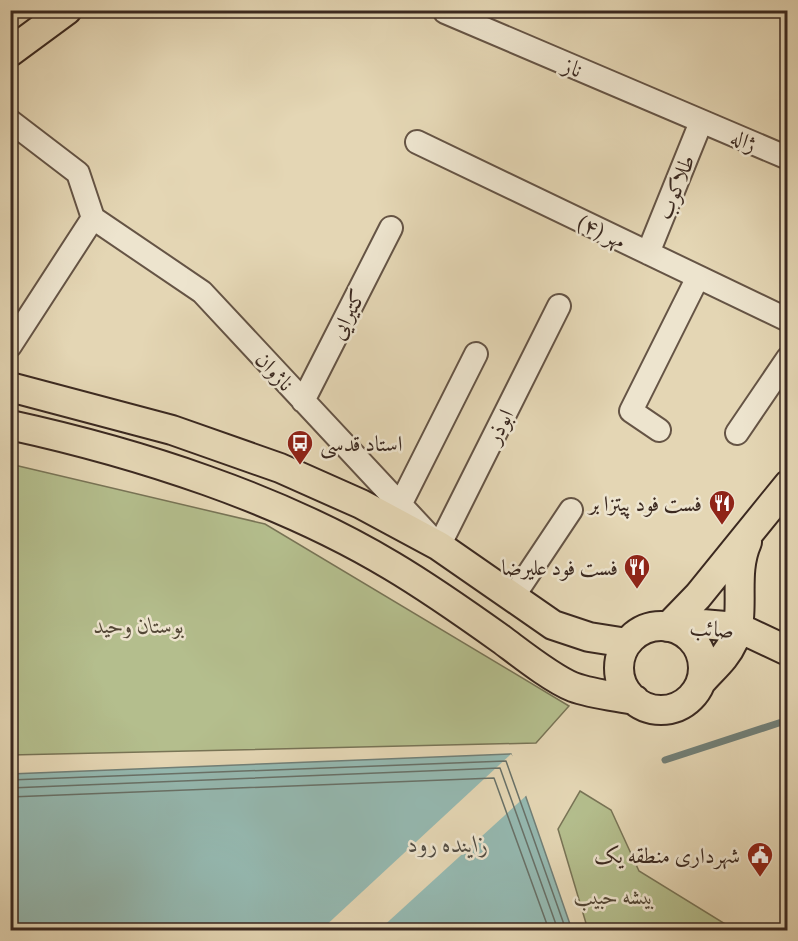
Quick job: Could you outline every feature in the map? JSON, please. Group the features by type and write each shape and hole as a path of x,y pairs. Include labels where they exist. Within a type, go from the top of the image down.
{"main road":[{"path":"10,52 67,10"},
{"path":"10,387 172,430 280,468 361,504 439,546 553,625 589,637 627,643"},
{"path":"10,425 168,468 274,508 344,539 392,566 571,686 635,700"},
{"path":"668,627 698,596 788,485"},
{"path":"701,682 703,667 700,653 693,640 681,631 656,626 645,629 627,643 621,654 619,667 621,679 626,691 635,700 646,707 659,710 685,703 727,654 735,640 740,611 738,578 742,551 752,528"},
{"name":"صائب","path":"668,627 702,624 737,627 788,651"}],"street":[{"name":"ناز","path":"445,12 701,122"},
{"path":"10,121 78,173 93,218 10,346"},
{"name":"ژاله","path":"701,122 788,158"},
{"name":"طلاکوب","path":"648,253 701,122"},
{"name":"مهر (۴)","path":"417,142 788,320"},
{"name":"ناژوان","path":"93,218 202,292 439,546"},
{"name":"کتیرایی","path":"303,401 391,228"},
{"path":"659,430 631,411 698,277"},
{"name":"ابوذر","path":"439,546 559,306"},
{"path":"400,505 476,354"},
{"path":"736,433 788,358"},
{"path":"513,597 571,510"}],"green space":[{"name":"بوستان وحید","path":"10,464 265,524 569,706 536,743 11,755"},
{"name":"بیشه حبیب","path":"580,791 611,810 639,871 735,930 588,930 558,829"}],"water":[{"name":"زاینده رود","path":"511,754 572,930 11,930 10,774"}],"pier":[{"path":"511,754 516,760 528,794 379,930 321,930"}],"waterway":[{"path":"665,760 788,720"}],"place":[{"name":"استاد قدسی","path":"300,466"},
{"name":"فست فود پیتزا بر","path":"722,526"},
{"name":"فست فود علیرضا","path":"637,590"},
{"name":"شهرداری منطقه یک","path":"760,878"}]}
